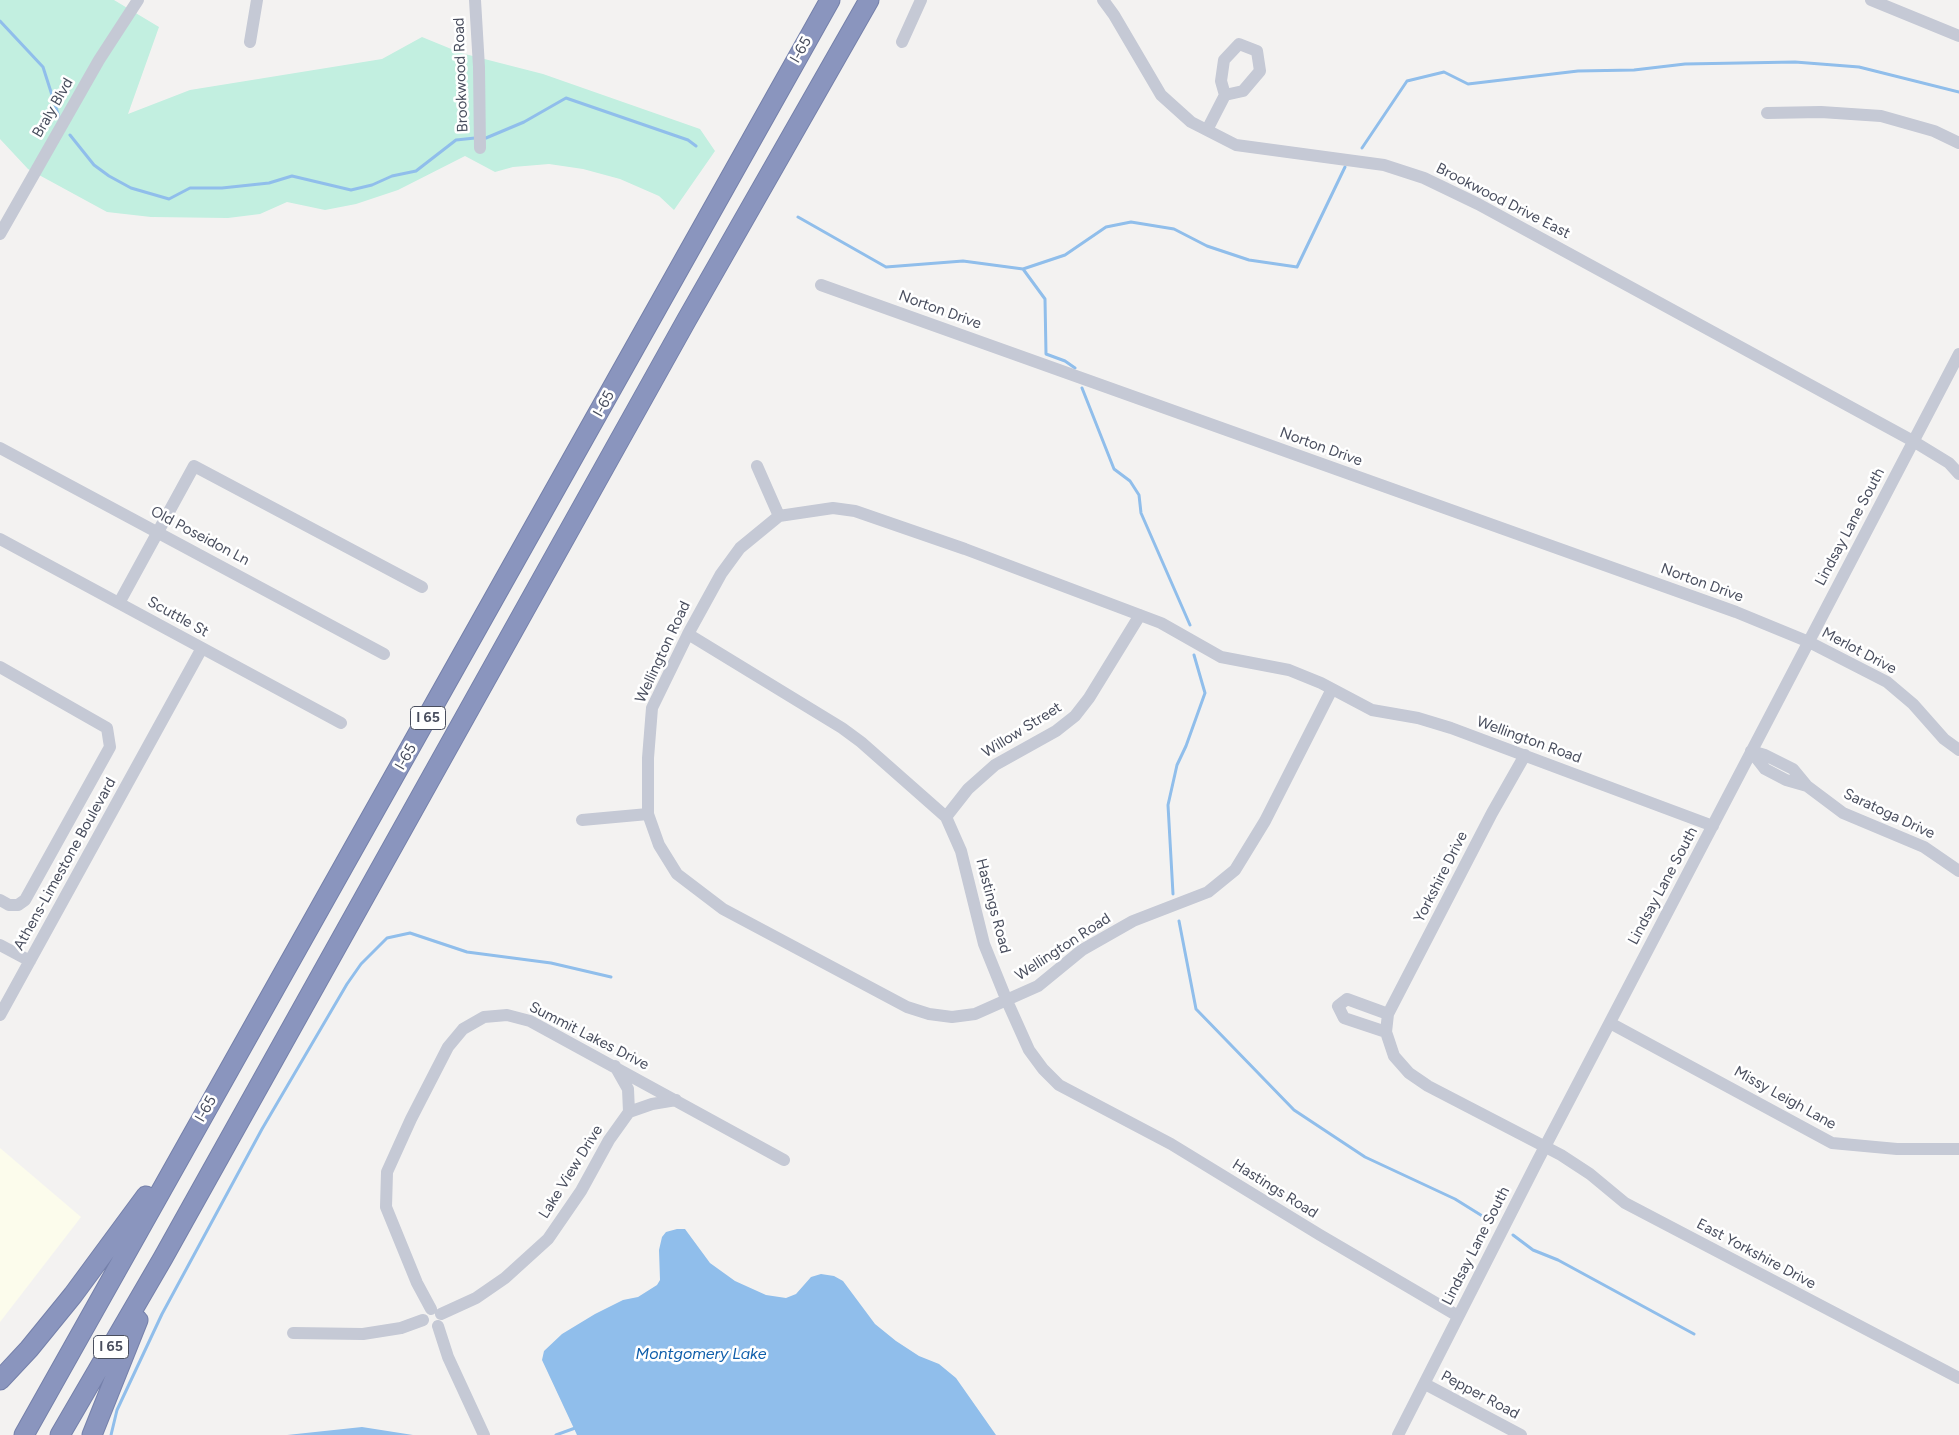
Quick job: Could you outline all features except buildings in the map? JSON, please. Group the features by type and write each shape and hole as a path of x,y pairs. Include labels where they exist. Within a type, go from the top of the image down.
{"highway":[{"name":"I-65","path":"24,1435 194,1130 438,701 830,0"},
{"name":"I 65","path":"60,1435 162,1258 676,338 869,0"},
{"path":"0,1380 29,1349 73,1296 194,1130"},
{"path":"92,1435 162,1258"}],"street":[{"name":"Braly Blvd","path":"0,234 99,60 138,0"},
{"path":"250,42 258,0"},
{"name":"Brookwood Road","path":"475,0 479,67 480,148"},
{"path":"902,42 921,0"},
{"name":"Brookwood Drive East","path":"1102,0 1114,15 1160,95 1191,122 1236,145 1384,165 1424,178 1478,204 1913,442 1949,463 1959,474"},
{"path":"1872,0 1959,36"},
{"path":"1207,130 1225,95"},
{"path":"1767,113 1822,112 1881,116 1934,131 1959,143"},
{"name":"Norton Drive","path":"821,285 1736,612 1809,642"},
{"name":"Lindsay Lane South","path":"1398,1435 1545,1147 1959,354"},
{"name":"Old Poseidon Ln","path":"0,448 384,654"},
{"path":"119,603 194,466 422,587"},
{"path":"757,466 779,516"},
{"name":"Wellington Road","path":"1331,691 1265,822 1235,870 1208,892 1132,921 1082,950 1038,986 975,1014 952,1017 929,1014 907,1007 723,909 677,874 659,845 648,814 648,758 652,708 688,634 721,574 740,548 779,516 833,508 855,511 966,549 1140,615 1181,633 1220,657 1289,670 1321,683 1331,691 1372,710 1418,718 1525,755 1714,826"},
{"name":"Scuttle St","path":"0,539 341,723"},
{"name":"Willow Street","path":"946,817 968,789 995,765 1056,731 1075,716 1089,698 1140,615"},
{"name":"Hastings Road","path":"688,634 842,728 861,742 946,817 961,850 984,944 1029,1050 1043,1069 1069,1092 1171,1144 1458,1316"},
{"name":"Merlot Drive","path":"1809,642 1887,682 1914,704 1944,739 1959,750"},
{"name":"Athens-Limestone Boulevard","path":"0,1015 202,648"},
{"path":"0,667 107,728 110,747 25,900 18,905 9,905 0,900"},
{"name":"Saratoga Drive","path":"1751,751 1765,755 1793,769 1807,786 1842,813 1924,847 1959,870"},
{"name":"Yorkshire Drive","path":"1525,755 1492,813 1388,1014 1386,1032 1394,1056 1408,1073 1428,1086 1545,1147"},
{"path":"582,820 648,814"},
{"path":"0,945 30,961"},
{"path":"1386,1032 1344,1018 1338,1006 1347,999 1388,1014"},
{"name":"Summit Lakes Drive","path":"484,1435 448,1357 436,1316 394,1230 385,1196 387,1172 411,1119 448,1047 463,1029 484,1017 507,1015 530,1021 784,1160"},
{"name":"Missy Leigh Lane","path":"1610,1022 1832,1143 1897,1149 1959,1149"},
{"path":"615,1066 628,1089 629,1112 652,1104 676,1100"},
{"name":"Lake View Drive","path":"436,1316 471,1300 505,1278 548,1239 581,1191 609,1140 629,1112"},
{"name":"East Yorkshire Drive","path":"1545,1147 1590,1174 1625,1204 1959,1378"},
{"path":"293,1333 363,1334 401,1328 423,1320 429,1327 436,1316"},
{"name":"Pepper Road","path":"1425,1384 1521,1435"}],"shaded area":[{"path":"0,1148 81,1217 0,1322"}],"green space":[{"path":"0,0 114,0 159,27 128,114 190,90 382,59 422,37 461,53 543,74 700,129 715,151 674,210 659,196 620,179 583,169 549,164 513,167 495,172 465,156 398,190 356,204 325,210 287,202 260,214 228,218 151,217 107,212 28,169 0,139"}],"water":[{"name":"Montgomery Lake","path":"685,1229 710,1263 735,1281 766,1295 786,1298 796,1294 811,1277 821,1274 834,1276 843,1281 875,1324 896,1341 919,1356 939,1364 956,1378 996,1435 577,1435 542,1360 544,1351 562,1334 595,1314 623,1300 638,1297 657,1285 660,1280 659,1250 662,1237 666,1232"},
{"path":"362,1427 413,1435 287,1435"}],"waterway":[{"path":"0,21 43,67 59,117"},
{"path":"1362,148 1407,81 1444,72 1468,84 1578,71 1634,70 1685,64 1795,62 1859,67 1959,92"},
{"path":"486,138 524,122 566,98 688,140 696,146"},
{"path":"70,135 94,165 109,176 131,188 169,199 190,188 222,188 269,183 292,176 351,190 372,185 392,176 416,171 456,140 475,138"},
{"path":"798,217 886,267 963,261 1023,269 1065,255 1106,227 1131,222 1174,229 1207,246 1249,260 1297,267 1345,167"},
{"path":"1023,269 1045,299 1046,354 1065,361 1075,368"},
{"path":"1082,388 1114,469 1130,481 1139,495 1141,513 1190,625"},
{"path":"1173,894 1168,805 1177,765 1186,746 1205,693 1194,655"},
{"path":"1179,921 1196,1009 1294,1110 1365,1157 1455,1199 1492,1222"},
{"path":"111,1435 117,1410 162,1314 262,1129 347,984 361,964 387,938 410,933 467,952 551,963 611,977"},
{"path":"1513,1235 1533,1250 1558,1260 1694,1334"},
{"path":"556,1435 578,1427"}]}
